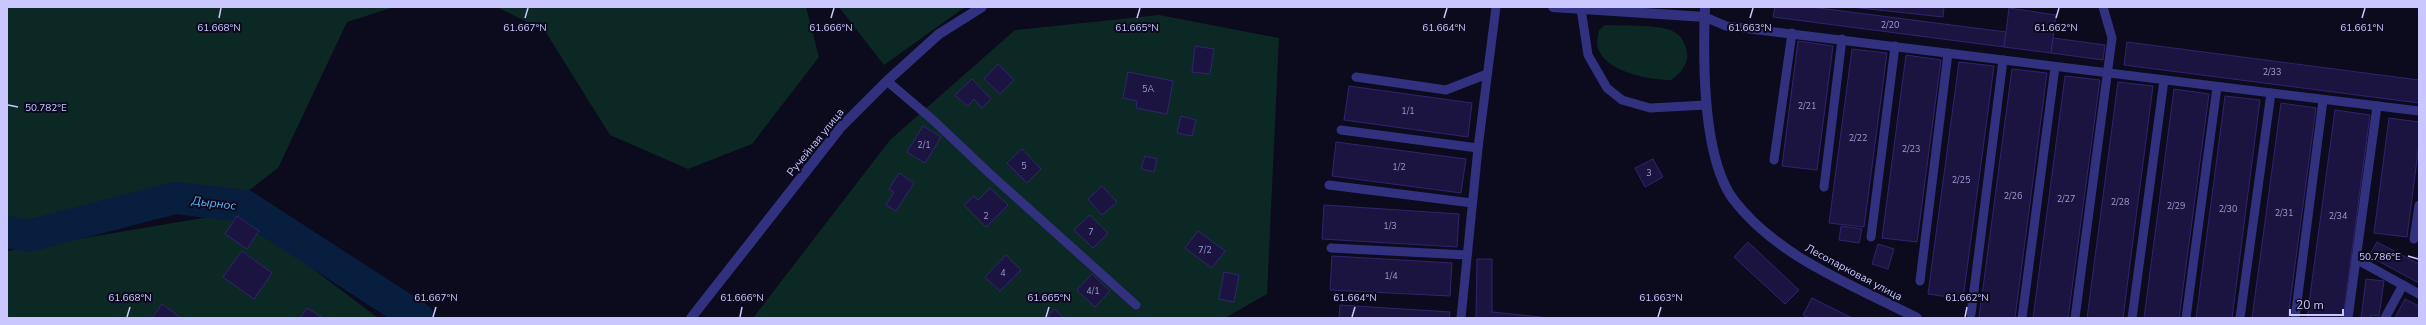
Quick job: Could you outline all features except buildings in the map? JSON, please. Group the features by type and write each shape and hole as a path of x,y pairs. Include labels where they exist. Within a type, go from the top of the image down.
{"street":[{"name":"Ручейная улица","path":"692,318 841,127 887,81 939,34 982,7"},
{"path":"1552,7 1705,12"},
{"name":"Лесопарковая улица","path":"1705,12 1706,105 1714,155 1733,198 1765,233 1807,262 1916,318"}],"lane":[{"path":"1461,318 1478,148 1496,7"},
{"path":"2075,318 2112,38 2103,7"},
{"path":"1582,9 1588,55 1607,88 1622,100 1650,108 1706,105"},
{"path":"1705,12 1726,26 1842,39 2056,67 2419,111"},
{"path":"1774,160 1792,33"},
{"path":"1824,187 1842,39"},
{"path":"1871,237 1895,46"},
{"path":"1920,281 1948,53"},
{"path":"1971,314 2003,60"},
{"path":"2022,318 2056,67"},
{"path":"1356,77 1446,90 1487,74"},
{"path":"2132,318 2164,80"},
{"path":"887,81 933,120 989,173 1136,305"},
{"path":"2186,318 2217,87"},
{"path":"2240,318 2271,93"},
{"path":"2294,318 2324,100"},
{"path":"2348,318 2377,106"},
{"path":"1341,130 1478,148"},
{"path":"1330,185 1472,203"},
{"path":"2414,239 2419,205"},
{"path":"1331,248 1467,256"},
{"path":"2356,259 2419,294"},
{"path":"2385,318 2403,285"}],"green space":[{"path":"7,7 394,7 347,22 278,168 229,206 7,228"},
{"path":"497,7 806,7 819,57 752,144 688,169 610,135 545,31"},
{"path":"839,7 965,7 884,65"},
{"path":"1159,15 1279,38 1267,294 1225,318 753,318 890,140 1015,30"},
{"path":"1605,25 1653,27 1670,30 1682,39 1687,52 1687,61 1681,72 1671,80 1641,76 1619,69 1609,63 1602,56 1597,46 1599,30"},
{"path":"238,212 378,318 7,318 7,251"}],"waterway":[{"name":"Дырнос","path":"7,232 28,236 175,198 245,206 418,318"}]}
